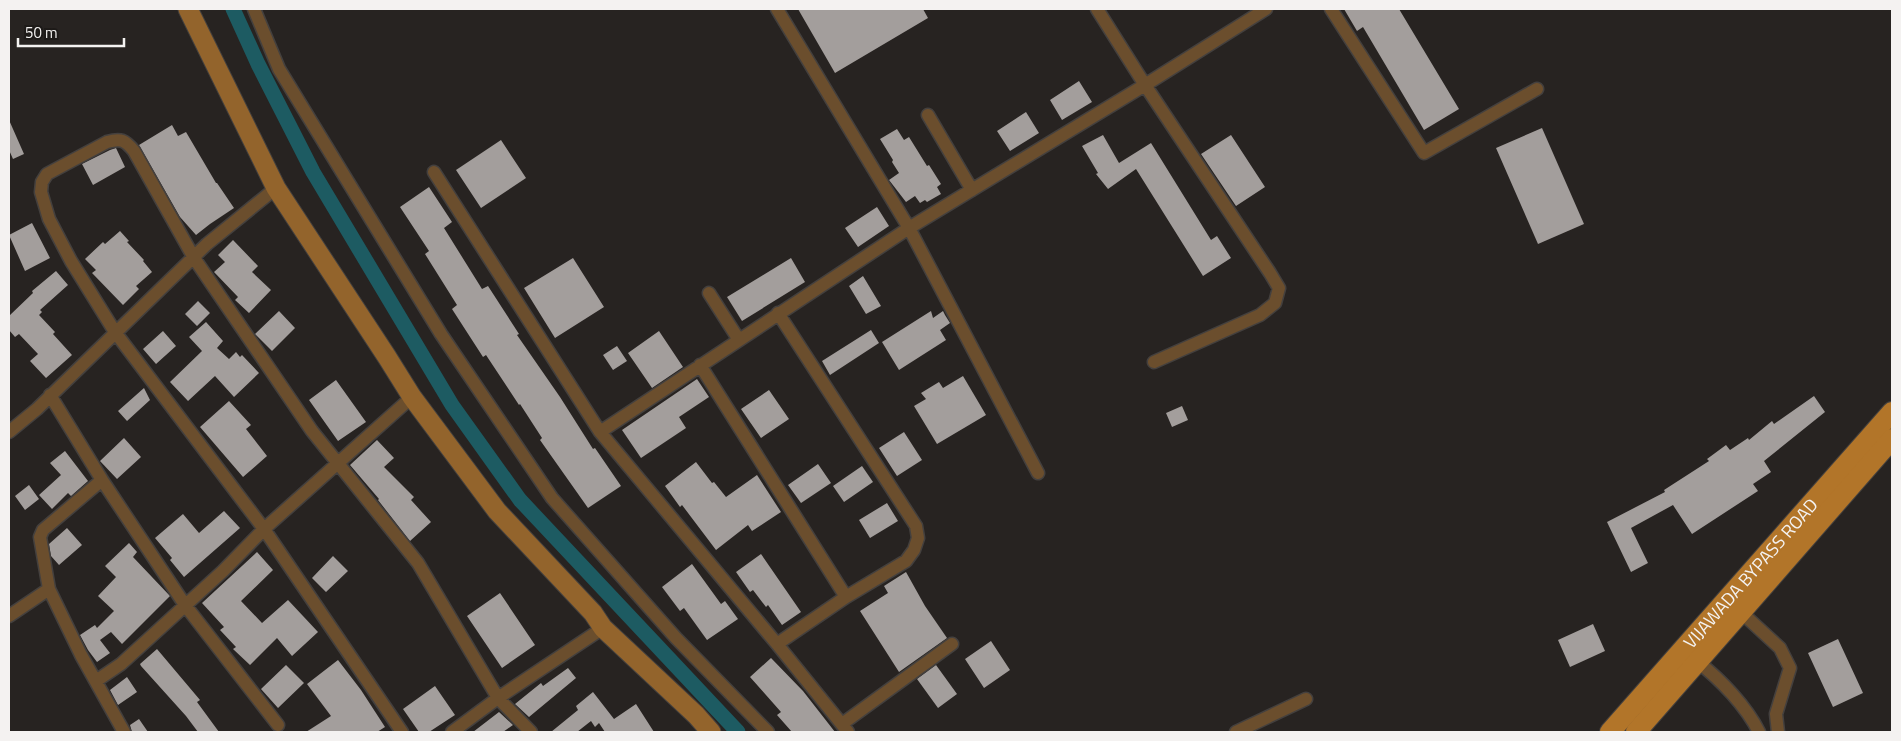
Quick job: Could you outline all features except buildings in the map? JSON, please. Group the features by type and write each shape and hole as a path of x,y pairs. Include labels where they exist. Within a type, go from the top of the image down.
{"main road":[{"name":"VIJAWADA BYPASS ROAD","path":"1610,732 1892,412"},
{"name":"VIJAWADA BYPASS ROAD","path":"1636,732 1742,613 1892,439"}],"street":[{"path":"188,9 276,188 388,357 412,397 497,511 592,613 603,628 696,715 711,732"},
{"path":"254,9 279,69 441,334 552,498 676,638 768,732"},
{"path":"777,9 909,228 1038,473"},
{"path":"1097,9 1279,288 1275,303 1260,315 1154,362"},
{"path":"600,432 909,228 1145,85 1266,9"},
{"path":"1330,9 1424,153 1537,89"},
{"path":"928,115 972,190"},
{"path":"402,732 264,529 115,332 71,260 49,219 41,192 42,182 47,174 107,142 118,139 127,141 194,258 312,431 418,564 498,698 531,732"},
{"path":"434,172 600,432 845,728 952,644"},
{"path":"9,432 22,422 207,244 276,188"},
{"path":"709,293 739,340"},
{"path":"777,644 846,597 906,561 914,550 918,538 916,526 778,313"},
{"path":"700,365 846,597"},
{"path":"50,395 102,480 185,605 278,725"},
{"path":"96,681 121,664 223,571 264,529 412,397"},
{"path":"102,480 43,530 40,537 49,589 81,655 124,732"},
{"path":"9,616 49,589"},
{"path":"1742,613 1780,648 1790,668 1776,714 1778,732"},
{"path":"452,732 498,698 603,628"},
{"path":"1698,662 1720,679 1755,724 1759,732"},
{"path":"1236,732 1252,729 1306,699"}],"waterway":[{"path":"233,9 258,64 313,172 452,405 520,500 738,732"}]}
